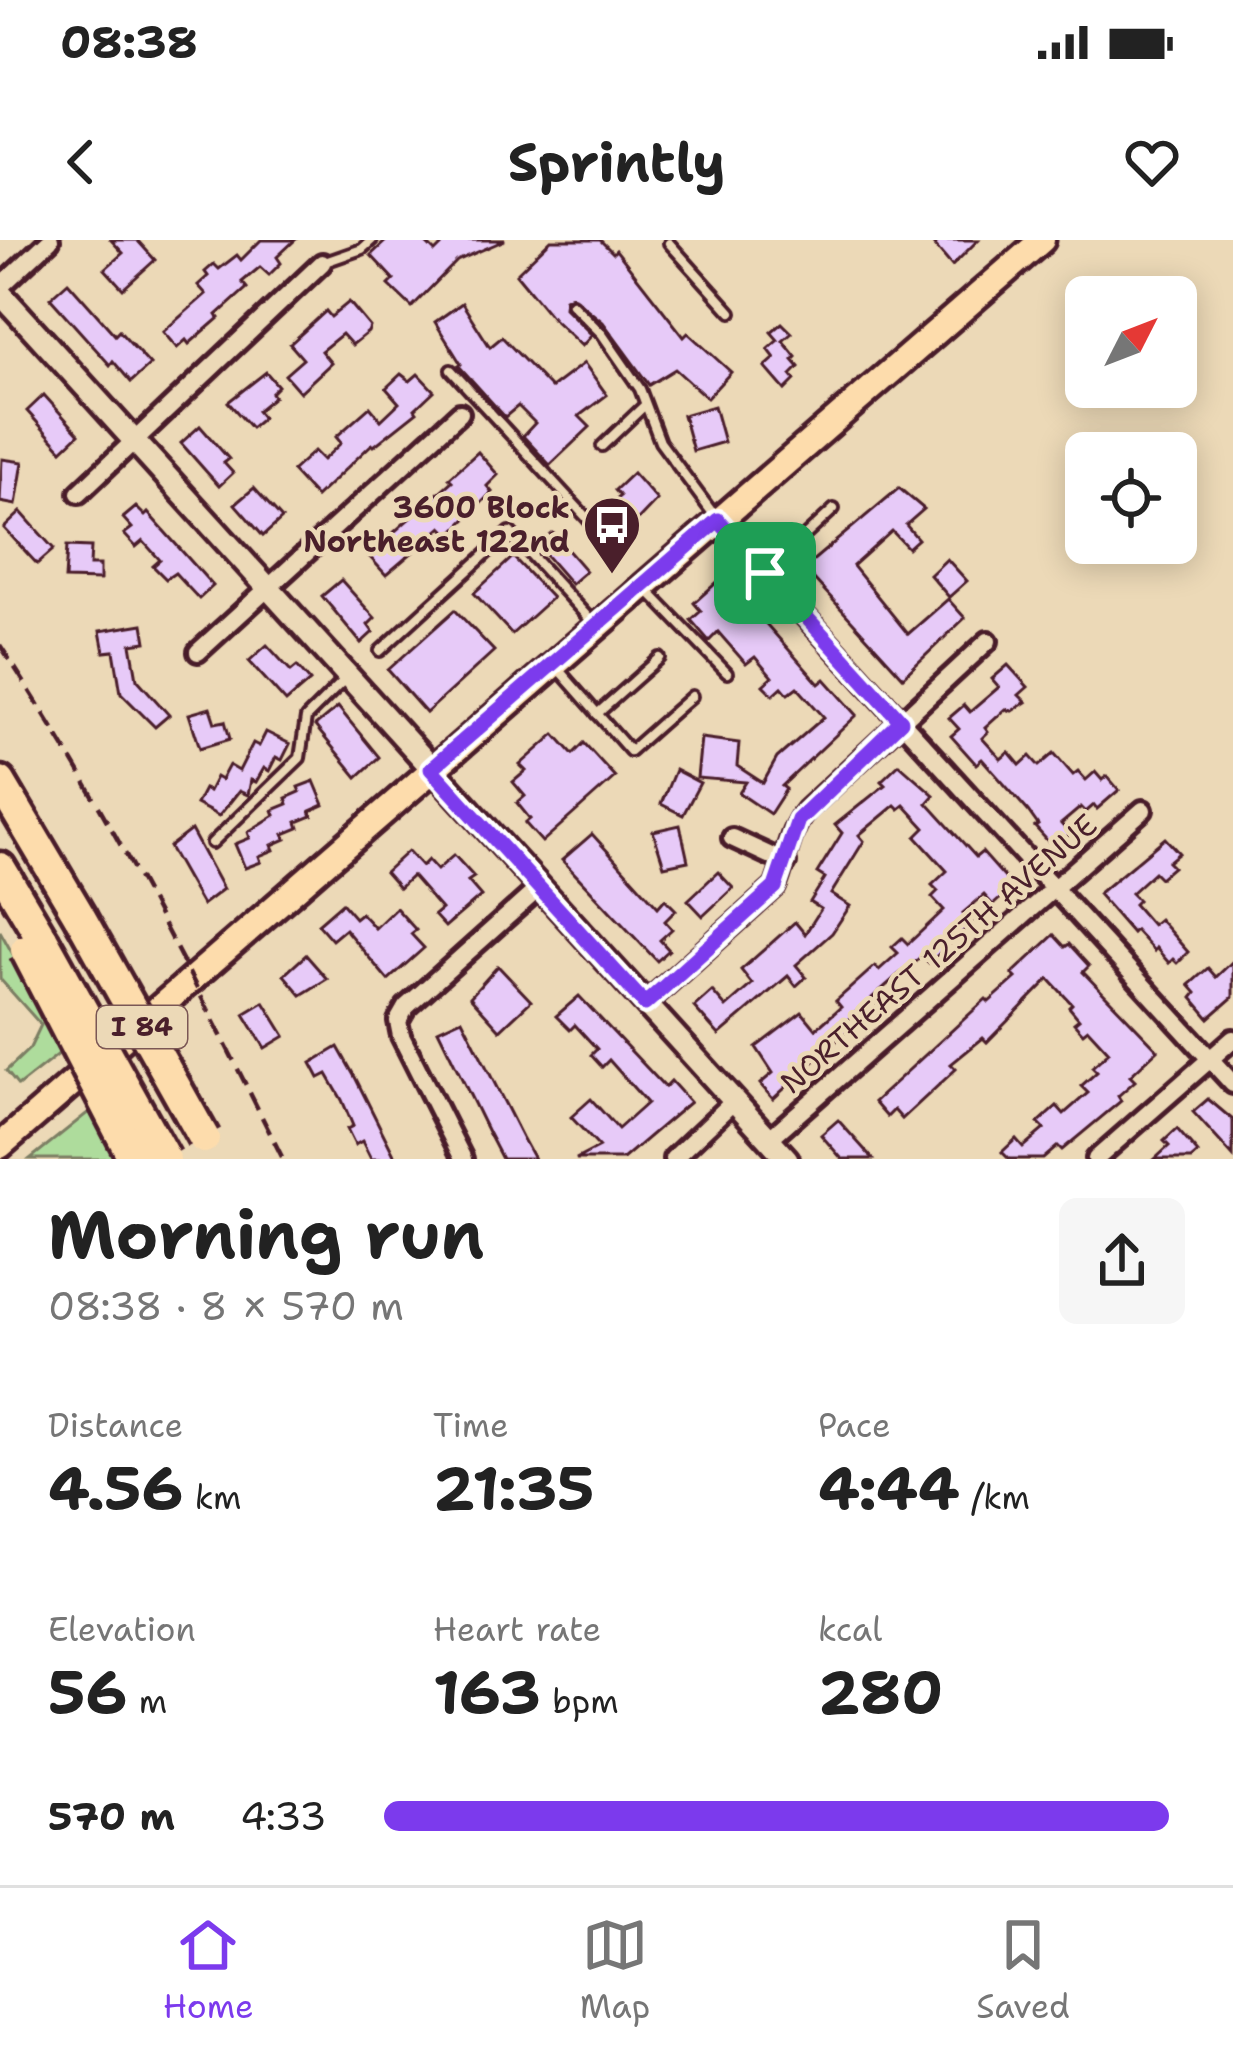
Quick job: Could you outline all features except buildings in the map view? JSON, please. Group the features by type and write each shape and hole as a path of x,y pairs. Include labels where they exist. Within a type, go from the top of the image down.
{"highway":[{"name":"I 84","path":"0,782 210,1148"},
{"name":"I 84","path":"0,868 35,945 165,1159"},
{"path":"0,899 35,945 134,1159"}],"main road":[{"path":"0,1146 718,520 1024,246"},
{"path":"0,290 787,1159"}],"street":[{"path":"0,290 50,240"},
{"path":"79,493 322,263"},
{"path":"198,652 460,413"},
{"path":"718,520 1233,1084"},
{"path":"645,1004 775,887 798,820 988,641"},
{"name":"NORTHEAST 125TH AVENUE","path":"769,1139 1144,810"},
{"path":"731,838 786,863"},
{"path":"463,1159 401,1036 398,1021 406,1007 538,888"},
{"path":"1096,1159 1233,1039"},
{"path":"674,1159 734,1101"}],"lane":[{"path":"322,263 362,249 372,240"},
{"path":"670,241 731,312"},
{"path":"572,304 602,334 640,389 660,442 718,520"},
{"path":"451,370 608,541"},
{"path":"460,413 475,399"},
{"path":"602,446 645,405"},
{"path":"765,573 834,509"},
{"path":"380,651 510,532 596,626"},
{"path":"643,585 727,673"},
{"path":"597,714 660,658"},
{"path":"553,664 630,751 692,696"},
{"path":"212,843 300,758 306,718 348,676"}],"green space":[{"path":"0,931 65,1049 18,1086 6,1071 30,1048 41,1025 0,979"},
{"path":"95,1107 122,1159 30,1159"}],"railway":[{"path":"0,645 114,833 283,1159"}],"place":[{"name":"3600 Block Northeast 122nd","path":"612,576"}],"route":[{"path":"718,520 765,573 901,721 798,820 775,887 645,1004 431,769 718,520"}]}
